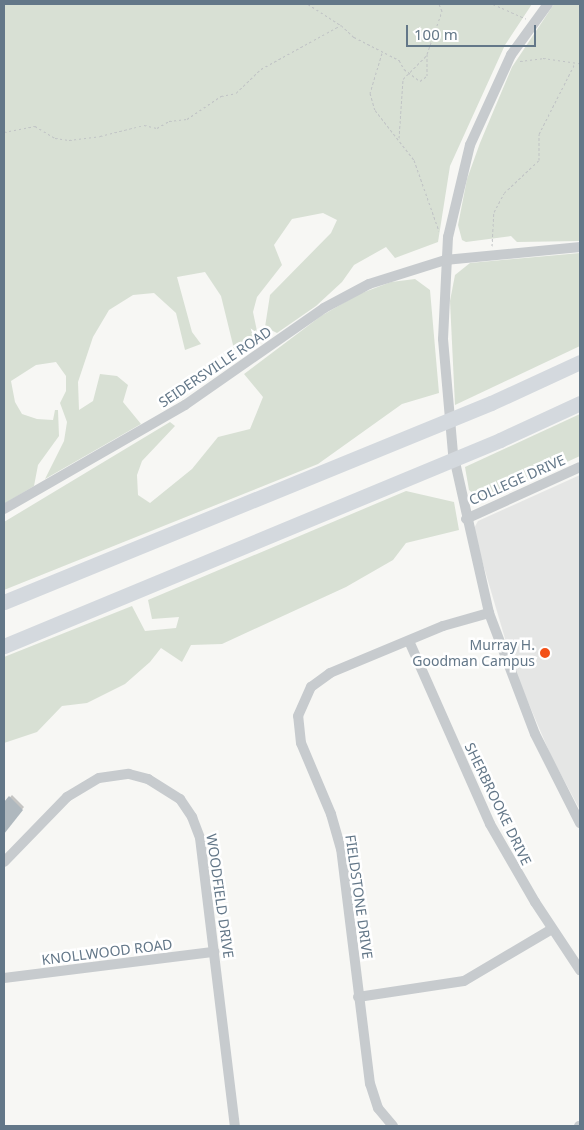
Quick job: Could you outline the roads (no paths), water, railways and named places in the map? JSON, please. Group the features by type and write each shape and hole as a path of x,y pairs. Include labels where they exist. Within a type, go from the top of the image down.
{"highway":[{"path":"4,602 491,404 580,362"},
{"path":"4,646 425,472 580,403"}],"street":[{"path":"548,4 511,55 470,145 448,238 445,260 443,322 446,396 466,518 489,613 535,734 580,823"},
{"name":"SEIDERSVILLE ROAD","path":"4,509 185,405 340,298 388,276 445,260 580,246"},
{"name":"COLLEGE DRIVE","path":"466,518 580,467"},
{"name":"FIELDSTONE DRIVE","path":"393,1126 373,1096 358,997 339,840 302,743 298,716 306,695 319,679 410,641 489,613"},
{"name":"SHERBROOKE DRIVE","path":"410,641 490,824 552,929 580,970"},
{"name":"WOODFIELD DRIVE","path":"4,862 77,788 108,776 128,774 148,778 180,799 197,828 235,1126"},
{"path":"358,997 464,981 552,929"},
{"name":"KNOLLWOOD ROAD","path":"4,978 214,952"}],"place":[{"name":"Murray H. Goodman Campus","path":"545,653"}]}
